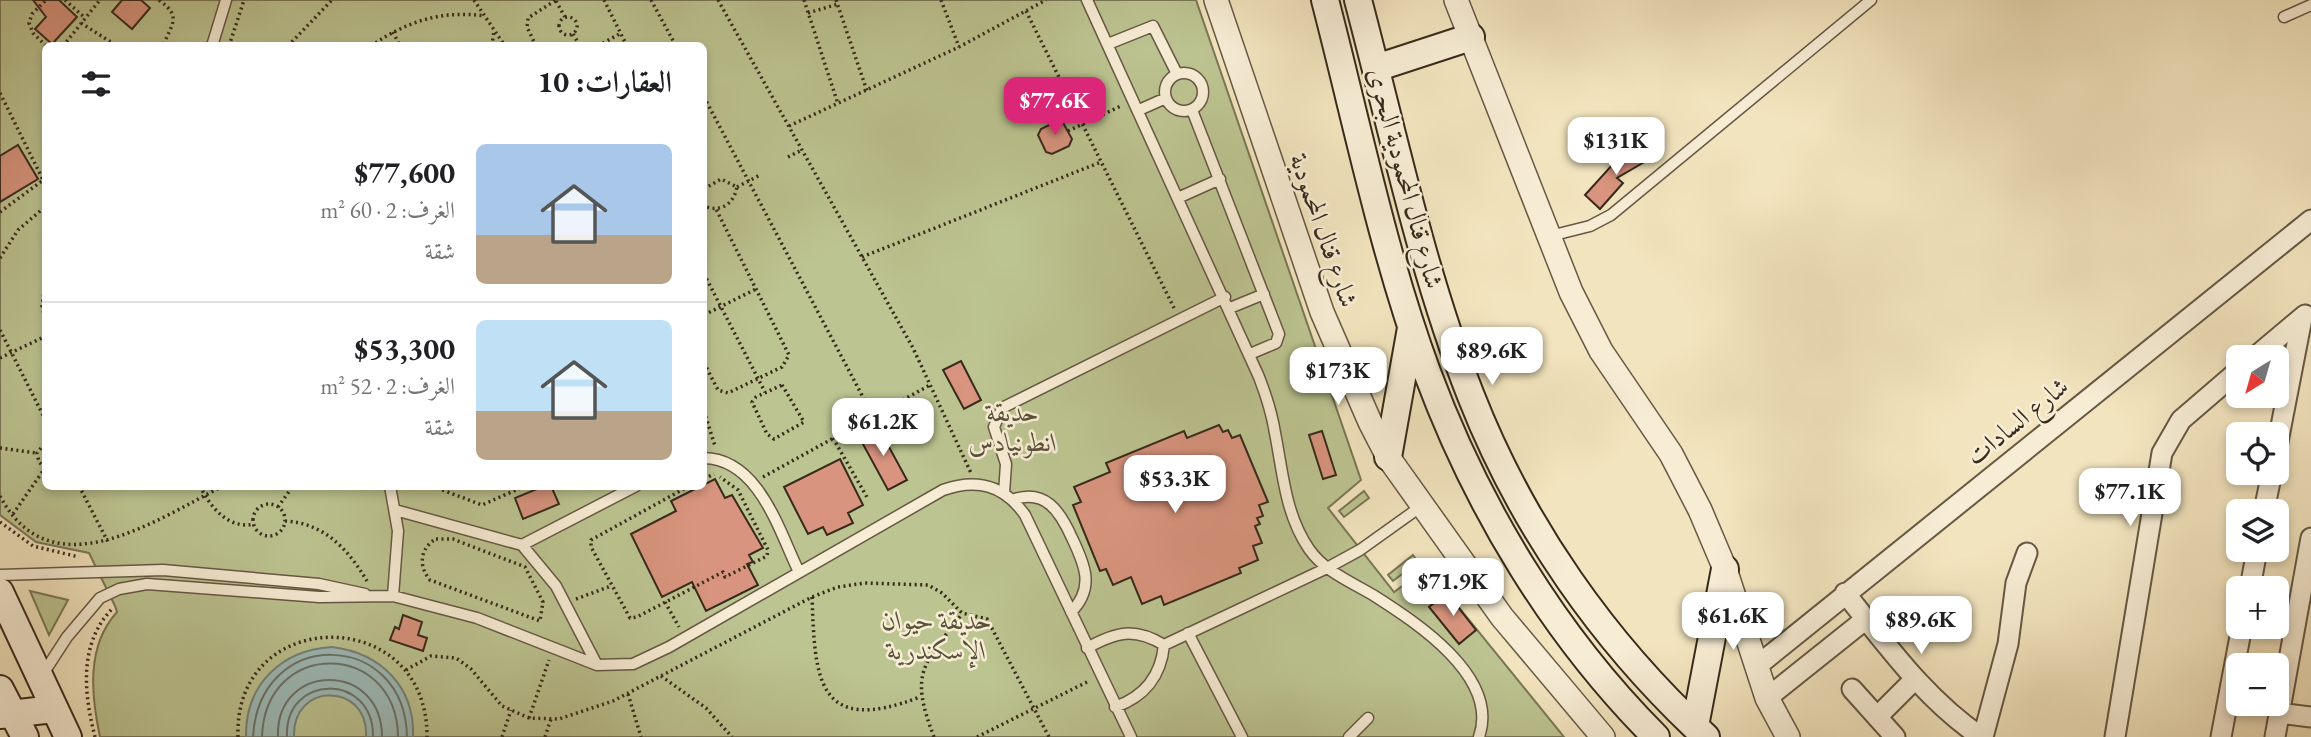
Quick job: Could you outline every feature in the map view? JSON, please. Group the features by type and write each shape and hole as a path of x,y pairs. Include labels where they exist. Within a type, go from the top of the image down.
{"main road":[{"name":"شارع قنال المحمودية البحرى","path":"1325,0 1411,326 1465,463 1510,547 1569,635 1656,737"},
{"name":"شارع قنال المحمودية البحرى","path":"1358,0 1431,275 1455,352 1490,441 1534,526 1586,604 1643,674 1700,732"},
{"path":"1376,68 1471,37"},
{"path":"1388,457 1411,326"},
{"path":"1700,732 1725,569"},
{"path":"0,592 68,737"},
{"path":"0,689 13,722 54,709"}],"street":[{"name":"شارع قنال المحمودية","path":"1216,0 1322,312 1352,386 1388,457 1502,617 1603,737"},
{"path":"1456,0 1586,322 1613,370 1671,454 1700,510 1725,569 1767,698 1788,737"},
{"name":"شارع السادات","path":"1757,666 2311,220"},
{"path":"2269,345 2306,314"},
{"path":"2282,422 2306,314"},
{"path":"2120,736 2162,453 2181,419 2226,381"},
{"path":"2289,658 2311,538"},
{"path":"1845,593 1914,680 1938,705 1975,735 2008,644 2016,583 2027,553"},
{"path":"1767,698 1866,619"},
{"path":"2221,737 2240,639"},
{"path":"1852,689 1886,730 1914,680"},
{"path":"2289,714 2311,717"},
{"path":"2275,737 2278,716"}],"lane":[{"path":"213,42 226,0"},
{"path":"1087,0 1250,354 1268,403 1292,518 1311,553 1327,568 1412,623 1466,672 1481,697 1484,712 1479,737"},
{"path":"1550,236 1590,226 1611,215 1871,0"},
{"path":"2284,17 2311,5"},
{"path":"1108,44 1153,26 1177,75"},
{"path":"1190,74 1203,88 1202,100 1192,110 1174,108 1166,99 1167,84 1177,75 1190,74"},
{"path":"1139,110 1166,99"},
{"path":"1192,110 1279,337 1273,345 1250,354"},
{"path":"1180,197 1220,179"},
{"path":"1230,307 1264,294"},
{"path":"1130,737 1035,532 1008,496 1006,464 994,427 1002,408 1225,297"},
{"path":"707,458 736,467 752,483 799,572"},
{"path":"41,678 67,636 100,598 136,584 167,584 319,597 393,596 477,618 597,665 633,664 685,638 943,490 975,483 1008,496 1034,496 1049,502 1060,512 1086,567 1087,577 1083,597 1070,612"},
{"path":"391,490 398,553 393,596"},
{"path":"522,545 628,490"},
{"path":"1164,645 1327,568 1360,550 1423,505"},
{"path":"395,510 522,545 556,586 597,665"},
{"path":"0,575 134,570 319,584 369,595"},
{"path":"134,570 136,584"},
{"path":"1087,648 1112,634 1128,631 1144,634 1164,645"},
{"path":"1188,633 1242,737"},
{"path":"1115,707 1134,698 1150,684 1160,666 1164,645"},
{"path":"1349,737 1368,718"}],"path":[{"path":"42,42 33,33 29,23 32,13 46,0"},
{"path":"65,0 85,18"},
{"path":"66,42 100,0"},
{"path":"159,0 172,10 174,19 165,42"},
{"path":"230,42 244,0"},
{"path":"292,42 332,0"},
{"path":"474,0 502,42"},
{"path":"535,42 527,27 528,18 555,0 565,17 577,22 573,34 578,42"},
{"path":"604,0 625,42"},
{"path":"651,0 674,42"},
{"path":"718,0 862,257 930,385 975,483"},
{"path":"804,0 838,104"},
{"path":"941,0 959,47"},
{"path":"789,126 959,47 1046,0"},
{"path":"808,13 837,2 867,91"},
{"path":"1026,11 1180,320"},
{"path":"377,42 393,32 438,15 485,16"},
{"path":"565,17 559,28 565,35 573,34"},
{"path":"81,23 111,42"},
{"path":"492,42 494,29"},
{"path":"393,32 398,42"},
{"path":"605,42 621,33"},
{"path":"0,93 42,175"},
{"path":"707,103 873,416"},
{"path":"1068,131 1121,106"},
{"path":"788,156 802,150"},
{"path":"862,257 1101,162"},
{"path":"707,207 716,209 731,202 737,187 760,175"},
{"path":"707,186 721,179 737,187"},
{"path":"0,212 42,180"},
{"path":"0,258 18,230 42,209"},
{"path":"707,369 718,390 725,393 782,366 789,355 716,209"},
{"path":"707,280 765,392"},
{"path":"707,313 757,289"},
{"path":"0,330 42,413"},
{"path":"0,358 42,338"},
{"path":"779,385 785,386 804,418 803,424 777,439 770,438 752,402 765,392 779,385"},
{"path":"752,483 930,385"},
{"path":"707,419 716,459"},
{"path":"833,438 867,499"},
{"path":"37,453 42,447"},
{"path":"0,448 37,453"},
{"path":"37,453 42,465"},
{"path":"13,514 42,472"},
{"path":"682,490 591,540 591,547 627,616 637,617 723,572 725,577 764,558 768,553 738,490 714,473 707,477"},
{"path":"81,490 108,542"},
{"path":"202,490 212,508 225,518 241,525 254,524"},
{"path":"0,495 13,514 34,532 58,542 85,546 108,542 215,490"},
{"path":"278,507 290,490"},
{"path":"443,490 482,505 516,490"},
{"path":"270,505 278,507 285,521 278,534 264,535 254,524 260,507 270,505"},
{"path":"0,522 33,546 85,558"},
{"path":"436,539 453,539 504,556 525,567 531,576 542,602 540,621 450,590 437,585 425,575 422,559 427,546 436,539"},
{"path":"406,670 431,656 456,658 471,669 492,698 529,718 551,719 597,709 812,597 851,584 920,583 942,593 962,613 982,617 990,623 1049,737"},
{"path":"812,597 816,668 821,684 831,699 845,710 863,714 888,709 920,697"},
{"path":"665,602 685,638"},
{"path":"95,737 87,694 88,654 99,624 115,606"},
{"path":"934,737 920,697 923,675 931,655 962,613"},
{"path":"238,737 243,699 256,674 276,654 302,641 330,636 358,639 384,651 406,670 421,695 428,737"},
{"path":"529,718 554,648"},
{"path":"661,676 706,708 731,737"},
{"path":"977,737 1100,676"},
{"path":"628,694 642,737"},
{"path":"502,737 511,710"},
{"path":"545,737 551,719"}],"green space":[{"name":"حديقة انطونيادس","path":"0,0 1196,0 1361,480 1328,508 1394,592 1427,568 1564,737 100,737 93,688 96,655 107,625 117,612 89,553 36,542 0,515"},
{"path":"1364,491 1369,498 1344,517 1339,511"},
{"path":"1413,555 1418,562 1393,581 1388,575"},
{"path":"30,591 68,600 49,635"}],"water":[{"path":"332,647 366,657 392,676 408,703 413,737 366,737 364,719 356,706 344,698 330,695 317,698 305,706 297,719 294,737 246,737 247,718 252,701 259,686 270,674 297,655"}],"building":[{"path":"33,0 59,0 77,17 54,42 50,42 35,29 46,17"},
{"path":"122,0 141,0 150,8 132,29 112,12"},
{"path":"1061,119 1072,139 1069,146 1052,154 1046,152 1038,135 1041,129"},
{"path":"18,145 38,179 0,202 0,156"},
{"path":"1647,147 1653,157 1617,178 1623,183 1600,209 1585,195 1613,164"},
{"path":"961,361 981,400 964,409 943,370"},
{"path":"877,425 907,480 888,490 858,435"},
{"path":"1219,425 1223,432 1228,430 1232,438 1240,435 1268,502 1259,505 1263,516 1257,518 1260,524 1255,526 1262,543 1253,546 1258,560 1239,568 1241,573 1164,605 1161,596 1142,604 1131,577 1113,585 1106,569 1100,571 1073,505 1081,502 1074,487 1110,472 1106,463 1184,431 1187,438"},
{"path":"1322,431 1336,475 1323,479 1309,435"},
{"path":"840,459 863,505 848,513 853,523 827,535 823,527 808,534 784,487"},
{"path":"715,479 725,498 732,495 763,548 749,555 753,562 747,564 758,585 706,611 692,582 662,597 631,534 676,511 671,501 693,490 707,490 707,483"},
{"path":"534,490 553,490 559,504 523,519 515,498"},
{"path":"1447,593 1476,630 1459,644 1429,607"},
{"path":"403,615 422,622 418,635 427,638 423,651 390,640 395,627 399,629"}],"park label":[{"name":"حديقة حيوان الإسكندرية","path":"937,635"}]}
